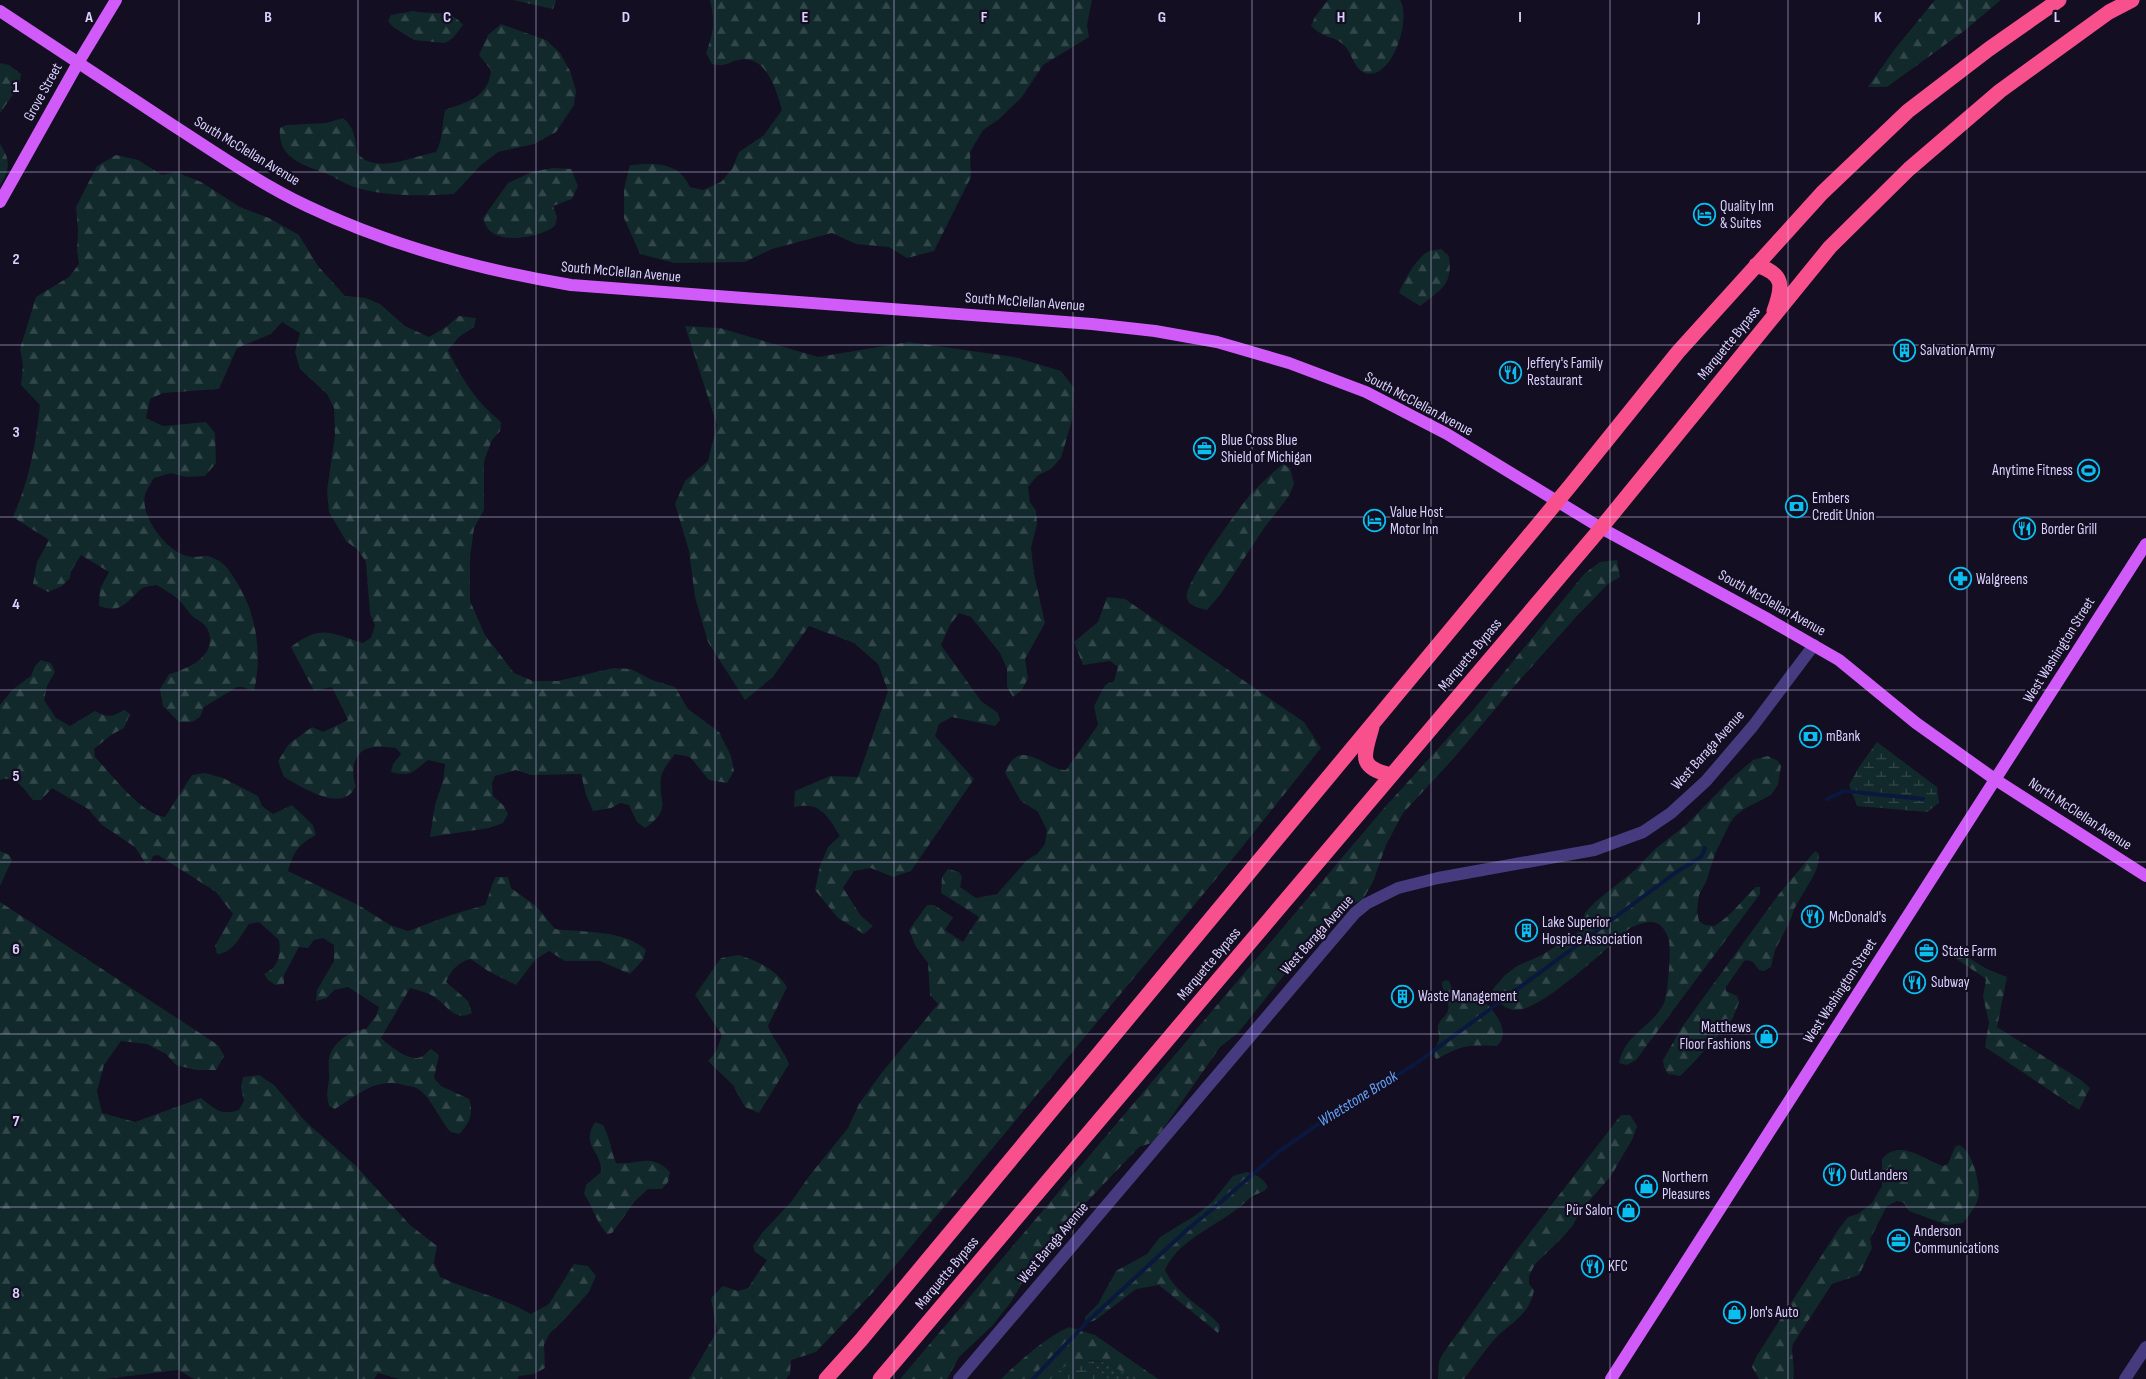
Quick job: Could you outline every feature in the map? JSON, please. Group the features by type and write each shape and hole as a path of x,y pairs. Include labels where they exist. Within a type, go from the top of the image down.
{"highway":[{"name":"Marquette Bypass","path":"826,1379 861,1340 1373,724 1678,352 1822,192 1908,111 1989,49 2059,0"},
{"name":"Marquette Bypass","path":"880,1379 1601,528 1830,247 1909,169 2000,91 2109,12 2132,0"},
{"path":"1756,266 1769,269 1777,276 1780,283 1780,294 1770,322"},
{"path":"1373,724 1365,753 1366,760 1369,767 1391,775"}],"main road":[{"name":"Grove Street","path":"0,202 78,63 116,0"},
{"name":"South McClellan Avenue","path":"0,12 256,179 362,230 434,255 493,270 571,285 1092,324 1156,331 1217,342 1289,363 1366,392 1447,434 1601,528 1839,660 1916,723 1996,780"},
{"name":"West Washington Street","path":"1611,1379 2146,544"},
{"name":"North McClellan Avenue","path":"1996,780 2146,876"}],"street":[{"name":"West Baraga Avenue","path":"960,1379 1355,914 1366,904 1398,888 1431,879 1594,850 1643,832 1677,808 1706,781 1753,726 1814,645"},
{"path":"2125,1379 2146,1347"}],"green space":[{"path":"513,0 556,0 553,9"},
{"path":"710,0 1092,0 1087,25 1089,37 1043,65 1022,97 998,120 983,130 970,152 971,177 934,251 907,258 889,247 856,244 832,233 772,249 745,262 674,263 640,254 624,218 624,189 630,165 657,164 672,168 679,172 690,187 703,190 721,182 732,169 739,152 764,135 782,110 769,75 756,62 738,60 724,65 712,64 706,53 713,27"},
{"path":"1328,0 1400,0 1403,9 1401,33 1397,47 1384,68 1375,73 1361,71 1344,45 1311,26 1315,17"},
{"path":"1935,0 2001,0 1964,31 1887,87 1868,87 1894,50"},
{"path":"413,11 446,14 458,19 463,25 453,38 445,43 414,40 393,27 388,21 391,15"},
{"path":"501,24 546,40 560,53 570,71 576,91 574,105 556,132 534,144 498,152 481,165 454,194 402,195 363,190 301,164 287,154 280,139 280,128 286,125 326,123 343,118 352,130 357,153 368,161 386,164 395,163 436,152 441,137 445,110 469,101 486,87 491,70 479,55 488,35"},
{"path":"0,63 9,65 21,74 19,86 0,113"},
{"path":"0,144 6,155 8,165 6,175 0,186"},
{"path":"116,155 138,160 162,175 176,172 201,182 240,207 269,218 299,235 318,266 345,296 366,298 380,304 405,326 429,337 446,327 459,316 476,318 474,327 459,337 448,350 470,389 484,407 501,422 500,431 492,440 484,461 484,510 474,528 470,557 470,601 485,635 514,673 533,681 558,681 613,668 631,669 652,680 675,687 688,709 719,732 731,756 734,771 727,783 709,780 690,757 675,754 661,777 662,810 654,821 645,828 637,822 629,805 620,803 611,808 593,811 586,795 581,774 531,775 516,770 495,776 492,783 493,796 503,805 508,814 503,823 489,828 430,837 435,805 443,781 445,764 428,760 408,774 391,772 393,764 401,754 396,748 368,748 360,753 355,762 353,777 356,786 350,794 334,799 316,794 284,777 278,761 289,744 312,727 323,732 348,720 332,687 314,691 291,647 310,635 318,633 334,634 363,643 371,638 375,625 370,614 366,562 358,550 346,541 329,512 327,491 335,435 334,408 327,394 300,369 295,352 300,333 282,322 271,334 237,348 219,389 163,393 150,399 146,418 163,426 206,422 215,433 216,463 205,476 186,477 171,473 154,478 145,495 146,513 156,532 171,547 187,556 206,556 222,563 242,590 256,632 258,662 254,691 237,687 204,707 200,717 192,722 179,722 163,706 160,689 169,674 193,664 206,653 210,637 206,626 192,616 180,601 157,585 143,588 118,608 113,609 99,606 100,589 109,572 81,555 71,571 70,578 62,586 48,592 33,584 37,562 49,540 13,517 24,489 31,462 40,405 21,385 23,365 20,349 36,297 69,277 79,264 76,207 97,166"},
{"path":"553,168 571,169 578,186 572,199 553,206 557,217 555,226 540,233 521,238 502,237 488,229 483,218 508,183 532,172"},
{"path":"1441,249 1449,256 1450,266 1444,286 1420,306 1399,293 1420,258 1429,251"},
{"path":"685,326 720,328 818,357 909,342 1014,357 1061,371 1074,388 1072,420 1061,458 1051,469 1037,476 1028,487 1030,502 1036,511 1037,524 1031,548 1034,574 1045,623 1025,659 1028,678 1022,690 1013,697 1007,687 1007,669 1000,653 971,617 959,613 950,625 941,645 981,701 998,713 1000,720 995,726 952,717 939,724 935,736 974,779 911,871 893,877 871,868 854,871 843,888 861,916 873,926 864,934 838,918 815,890 820,866 828,847 840,836 827,816 817,808 810,806 794,807 795,791 830,776 858,777 888,691 878,664 854,643 809,626 773,677 745,700 708,642 695,597 689,551 675,504 685,481 708,461 717,425"},
{"path":"1283,464 1290,468 1294,484 1289,496 1264,528 1220,595 1207,610 1193,605 1187,599 1188,592 1201,564 1250,495"},
{"path":"1617,560 1620,577 1608,584 1576,617 1453,759 1403,813 1386,845 1373,882 1363,899 1338,912 1326,923 1322,937 1305,949 1238,1033 1220,1047 1154,1142 1139,1147 1079,1210 1032,1267 1011,1302 992,1326 959,1357 947,1379 900,1379 1385,807 1474,709 1585,573 1600,562"},
{"path":"1107,597 1125,599 1304,722 1321,748 1239,851 875,1290 816,1352 791,1360 790,1374 786,1379 689,1379 717,1331 711,1298 723,1286 738,1291 748,1288 767,1260 755,1252 753,1246 762,1233 791,1202 848,1128 859,1104 880,1075 938,1004 930,995 928,963 916,947 909,930 927,905 934,905 953,917 945,930 963,942 979,917 941,893 942,877 948,869 959,872 962,877 960,887 976,898 997,894 1027,860 1037,854 1045,844 1047,830 1038,812 1021,801 1005,773 1011,762 1018,756 1025,755 1058,769 1066,770 1098,725 1094,706 1105,685 1114,681 1118,667 1110,661 1083,665 1074,642 1098,622"},
{"path":"41,660 51,663 55,672 47,686 44,700 56,718 70,726 95,711 106,716 124,710 130,714 124,728 111,735 94,749 95,757 127,793 146,809 156,814 165,817 192,775 205,773 223,778 258,796 262,806 273,814 292,805 313,825 316,835 298,849 292,858 288,871 360,906 390,925 408,931 485,905 496,877 508,877 511,888 537,907 555,929 603,933 626,938 646,950 643,960 630,974 600,961 565,961 549,951 536,959 516,985 488,971 471,959 462,962 453,970 446,982 468,1001 472,1013 465,1015 455,1014 433,996 410,988 381,1038 400,1052 411,1057 421,1057 431,1049 439,1055 434,1078 441,1086 469,1099 471,1114 463,1130 459,1134 451,1132 427,1098 418,1089 393,1083 367,1089 335,1109 329,1106 327,1096 331,1053 343,1038 354,1032 366,1029 376,1016 379,1007 348,987 334,990 327,998 316,1001 317,990 334,961 334,945 323,938 314,940 308,948 299,947 284,975 284,984 275,985 264,974 273,968 278,960 280,951 279,940 259,922 249,924 228,951 217,954 215,946 233,914 216,892 158,855 153,856 151,861 146,864 135,847 102,825 88,809 52,788 41,800 33,800 23,787 15,781 10,779 0,780 0,705 12,690 31,676 35,666"},
{"path":"1877,742 1937,787 1939,803 1927,812 1857,806 1849,785"},
{"path":"1768,756 1778,761 1781,766 1778,785 1771,795 1744,809 1734,817 1729,825 1699,895 1697,911 1699,921 1705,925 1714,926 1731,913 1756,887 1760,887 1760,894 1636,1060 1627,1065 1619,1063 1627,1044 1659,1012 1667,991 1670,946 1665,930 1659,924 1646,922 1630,928 1574,976 1527,1008 1509,1009 1493,997 1493,989 1505,975 1517,966 1573,938 1579,931 1585,913 1595,902 1635,870 1655,849 1686,825 1732,778 1753,760"},
{"path":"0,851 9,855 12,860 0,886"},
{"path":"1815,851 1819,854 1818,865 1794,909 1775,950 1771,967 1764,971 1759,970 1751,961 1744,961 1726,987 1726,991 1737,996 1739,1002 1733,1018 1680,1076 1668,1074 1663,1060 1682,1027 1779,894"},
{"path":"0,902 218,1045 224,1056 216,1070 196,1070 176,1065 166,1054 147,1044 121,1041 104,1065 97,1091 102,1113 135,1122 201,1098 218,1110 233,1112 239,1110 244,1101 241,1087 243,1077 259,1075 274,1085 305,1121 355,1165 410,1225 437,1246 434,1262 440,1277 509,1303 531,1314 549,1304 574,1264 588,1266 596,1276 589,1292 550,1333 544,1344 545,1368 534,1374 519,1376 517,1379 399,1379 378,1373 374,1379 194,1379 178,1370 105,1379 0,1379"},
{"path":"1954,949 1987,969 2007,977 1997,1027 2081,1080 2090,1088 2079,1110 1985,1047 1989,1022 1983,997 1986,979 1951,955"},
{"path":"739,955 753,960 778,975 787,987 768,1026 789,1064 759,1113 745,1107 733,1085 708,1061 716,1052 722,1035 695,995 721,958"},
{"path":"1445,980 1449,981 1459,997 1468,1002 1487,1004 1491,1008 1503,1030 1503,1036 1497,1046 1466,1047 1437,1059 1435,1058 1435,1050 1439,1039 1438,1025 1449,1007 1442,986"},
{"path":"1621,1115 1630,1115 1637,1126 1633,1138 1611,1176 1581,1210 1573,1225 1535,1264 1529,1276 1529,1284 1534,1290 1528,1307 1499,1334 1464,1379 1438,1379 1439,1362 1442,1355 1515,1252"},
{"path":"595,1122 603,1125 616,1163 657,1162 670,1172 668,1182 662,1189 648,1189 635,1201 612,1233 607,1234 600,1225 584,1194 586,1185 601,1172 590,1137"},
{"path":"1959,1145 1964,1148 1972,1161 1979,1186 1977,1202 1963,1223 1947,1225 1909,1211 1904,1203 1897,1201 1887,1206 1870,1239 1872,1248 1859,1275 1832,1284 1793,1344 1793,1379 1759,1379 1752,1367 1756,1357 1838,1230 1848,1217 1858,1214 1872,1203 1882,1186 1882,1159 1896,1150 1904,1150 1943,1166 1948,1164 1955,1147"},
{"path":"1247,1172 1259,1177 1268,1187 1251,1197 1233,1212 1185,1245 1170,1260 1165,1270 1182,1293 1219,1324 1218,1333 1159,1285 1136,1289 1097,1319 1091,1322 1085,1321 1085,1317 1098,1304 1116,1271 1147,1254 1160,1237 1196,1215 1212,1202 1233,1176"},
{"path":"1069,1327 1095,1335 1158,1379 1134,1379 1108,1363 1091,1360 1074,1362 1051,1379 1001,1379 1041,1344"},
{"path":"1088,1360 1108,1363 1134,1379 1108,1379"},
{"path":"1088,1360 1108,1379 1051,1379 1067,1365"}],"waterway":[{"name":"Whetstone Brook","path":"1827,799 1844,791 1923,799"},
{"name":"Whetstone Brook","path":"1033,1379 1087,1322 1188,1229 1277,1153 1341,1108 1414,1065 1678,871 1701,857 1705,848"}],"place":[{"name":"Quality Inn & Suites","path":"1704,215"},
{"name":"Salvation Army","path":"1904,350"},
{"name":"Jeffery's Family Restaurant","path":"1511,372"},
{"name":"Blue Cross Blue Shield of Michigan","path":"1205,449"},
{"name":"Anytime Fitness","path":"2089,470"},
{"name":"Embers Credit Union","path":"1796,507"},
{"name":"Value Host Motor Inn","path":"1374,521"},
{"name":"Border Grill","path":"2025,529"},
{"name":"Walgreens","path":"1960,579"},
{"name":"mBank","path":"1810,736"},
{"name":"McDonald's","path":"1813,917"},
{"name":"Lake Superior Hospice Association","path":"1526,931"},
{"name":"State Farm","path":"1926,951"},
{"name":"Subway","path":"1915,982"},
{"name":"Waste Management","path":"1402,996"},
{"name":"Matthews Floor Fashions","path":"1767,1036"},
{"name":"OutLanders","path":"1834,1175"},
{"name":"Northern Pleasures","path":"1646,1186"},
{"name":"Pür Salon","path":"1629,1210"},
{"name":"Anderson Communications","path":"1898,1240"},
{"name":"KFC","path":"1592,1266"},
{"name":"Jon's Auto","path":"1734,1312"}]}
